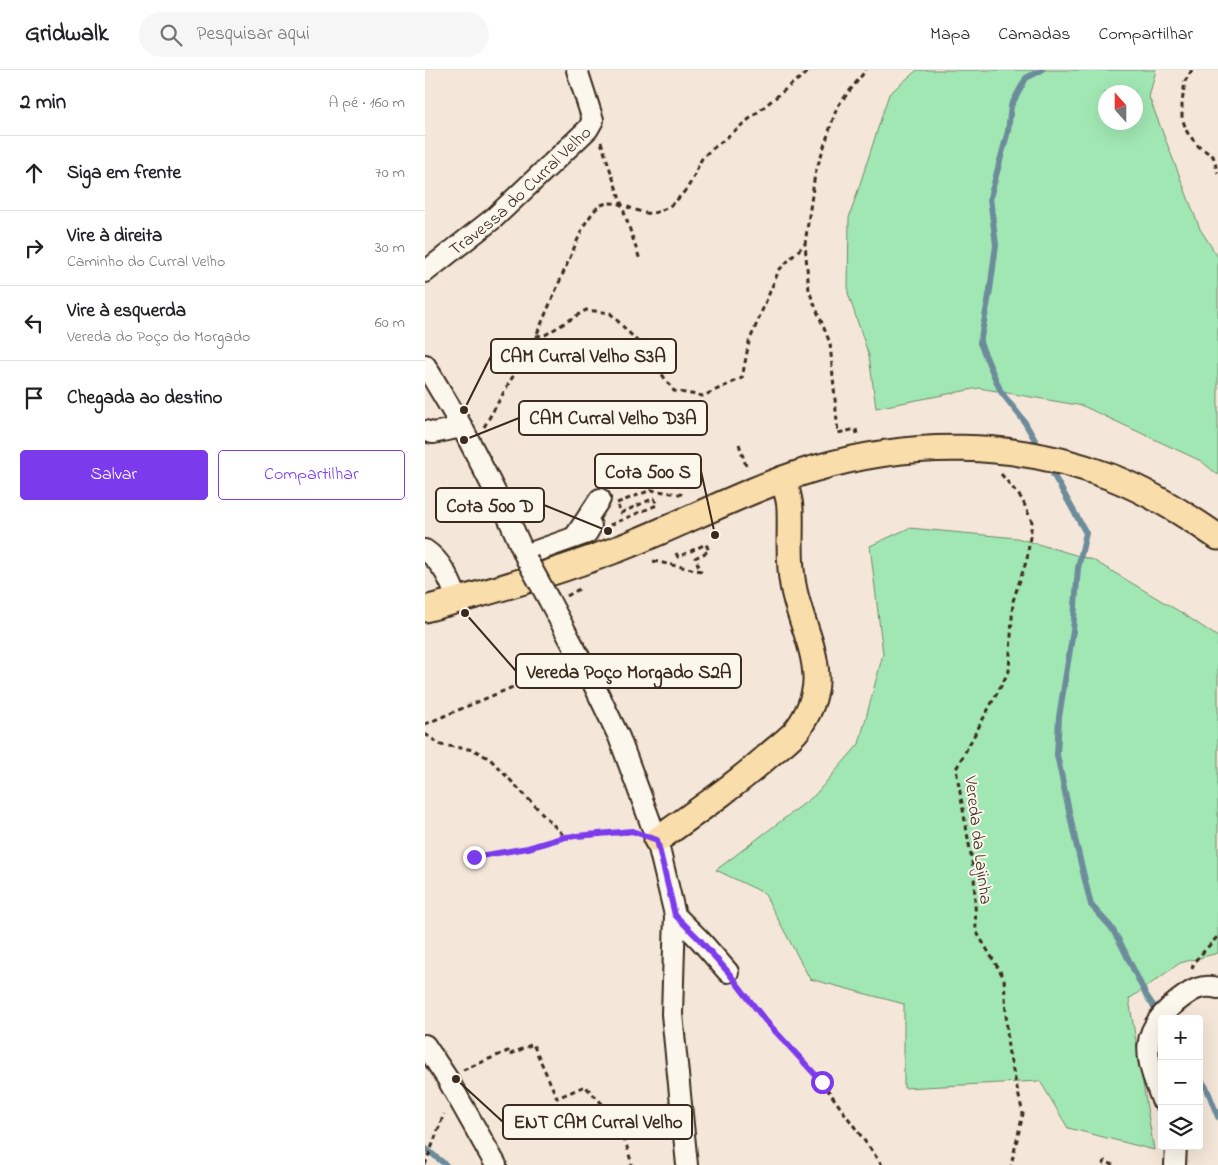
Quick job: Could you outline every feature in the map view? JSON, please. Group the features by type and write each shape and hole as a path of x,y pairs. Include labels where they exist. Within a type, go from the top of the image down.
{"main road":[{"path":"428,608 459,601 543,576 619,549 783,479 813,469 886,453 919,449 987,449 1052,459 1083,467 1121,481 1152,496 1190,517 1218,537"},
{"path":"657,840 753,769 796,732 806,718 817,679 815,659 794,592 790,570 790,508 783,479"}],"street":[{"name":"Travessa do Curral Velho","path":"425,272 494,218 588,129 593,120 577,70"},
{"path":"425,365 462,427 507,515 526,558 619,737 657,840 675,915 672,1014 687,1165"},
{"path":"425,431 433,432 462,427"},
{"path":"574,537 608,501"},
{"path":"526,558 587,533 591,526"},
{"path":"425,550 431,554 442,568 459,601"},
{"path":"675,915 728,972"},
{"path":"1158,1091 1148,1057 1148,1042 1151,1031 1169,1007 1194,990 1209,986 1218,988"},
{"path":"425,1044 496,1165"},
{"path":"1175,1165 1176,1150"}],"path":[{"path":"472,447 536,336 584,225 595,209 609,203 647,213 659,212 668,207 686,190 699,162 705,155 811,70"},
{"path":"857,434 856,429 838,433 831,343 809,291 805,244 815,174 837,107 866,70"},
{"path":"1191,70 1185,81 1182,118 1187,132 1198,146 1213,156 1218,173"},
{"path":"593,120 640,260"},
{"path":"536,336 545,335 586,310 610,313 640,344 674,391 703,396 742,378 749,342 779,270 805,244"},
{"path":"739,444 748,471"},
{"name":"Vereda da Lajinha","path":"1000,472 1022,499 1032,522 1027,559 1013,601 1009,671 957,769 974,873 976,931 1004,978 1008,1049 1023,1114 1011,1165"},
{"path":"608,501 651,490 689,495"},
{"path":"615,523 657,505 654,498 621,512"},
{"path":"645,564 654,560 701,571 695,558 709,551 706,544 678,556 675,551"},
{"path":"550,603 583,587"},
{"path":"425,724 580,659"},
{"path":"425,734 441,745 474,750 490,759 565,837"},
{"path":"474,857 528,848 565,837 632,831 657,840"},
{"path":"1194,990 1191,975 1193,962 1218,936"},
{"path":"728,972 764,1019 822,1082 882,1165"},
{"path":"463,1071 508,1051 509,1055 533,1044 557,1098 585,1086 613,1115 627,1147 632,1165"},
{"path":"425,1165 453,1090"},
{"path":"1103,1165 1105,1161 1113,1165"}],"green space":[{"path":"917,70 1156,70 1149,97 1200,229 1218,257 1218,475 1201,461 1083,406 979,388 876,408 869,356 848,293 849,218 889,94"},
{"path":"909,528 1017,538 1093,560 1182,613 1218,637 1218,953 1180,963 1129,999 1154,1150 1068,1128 1040,1081 904,1088 904,1004 810,979 764,893 716,870 814,796 859,744 883,654 870,546"}],"waterway":[{"path":"1040,449 1024,421 1001,392 980,343 996,245 990,198 1008,131 1011,106 1026,78 1042,70"},
{"path":"1048,465 1086,533 1078,568 1073,631 1059,717 1057,755 1091,905 1111,927 1146,995 1159,1014"},
{"path":"1203,1083 1218,1117"},
{"path":"425,1148 446,1165"}],"place":[{"name":"CAM Curral Velho S3A","path":"464,410"},
{"name":"CAM Curral Velho D3A","path":"464,440"},
{"name":"Cota 500 D","path":"608,531"},
{"name":"Cota 500 S","path":"715,535"},
{"name":"Vereda Poço Morgado S2A","path":"465,613"},
{"name":"ENT CAM Curral Velho","path":"456,1079"}],"route":[{"path":"474,857 528,848 565,837 632,831 657,840 675,915 700,940 728,972 764,1019 822,1082"}]}
